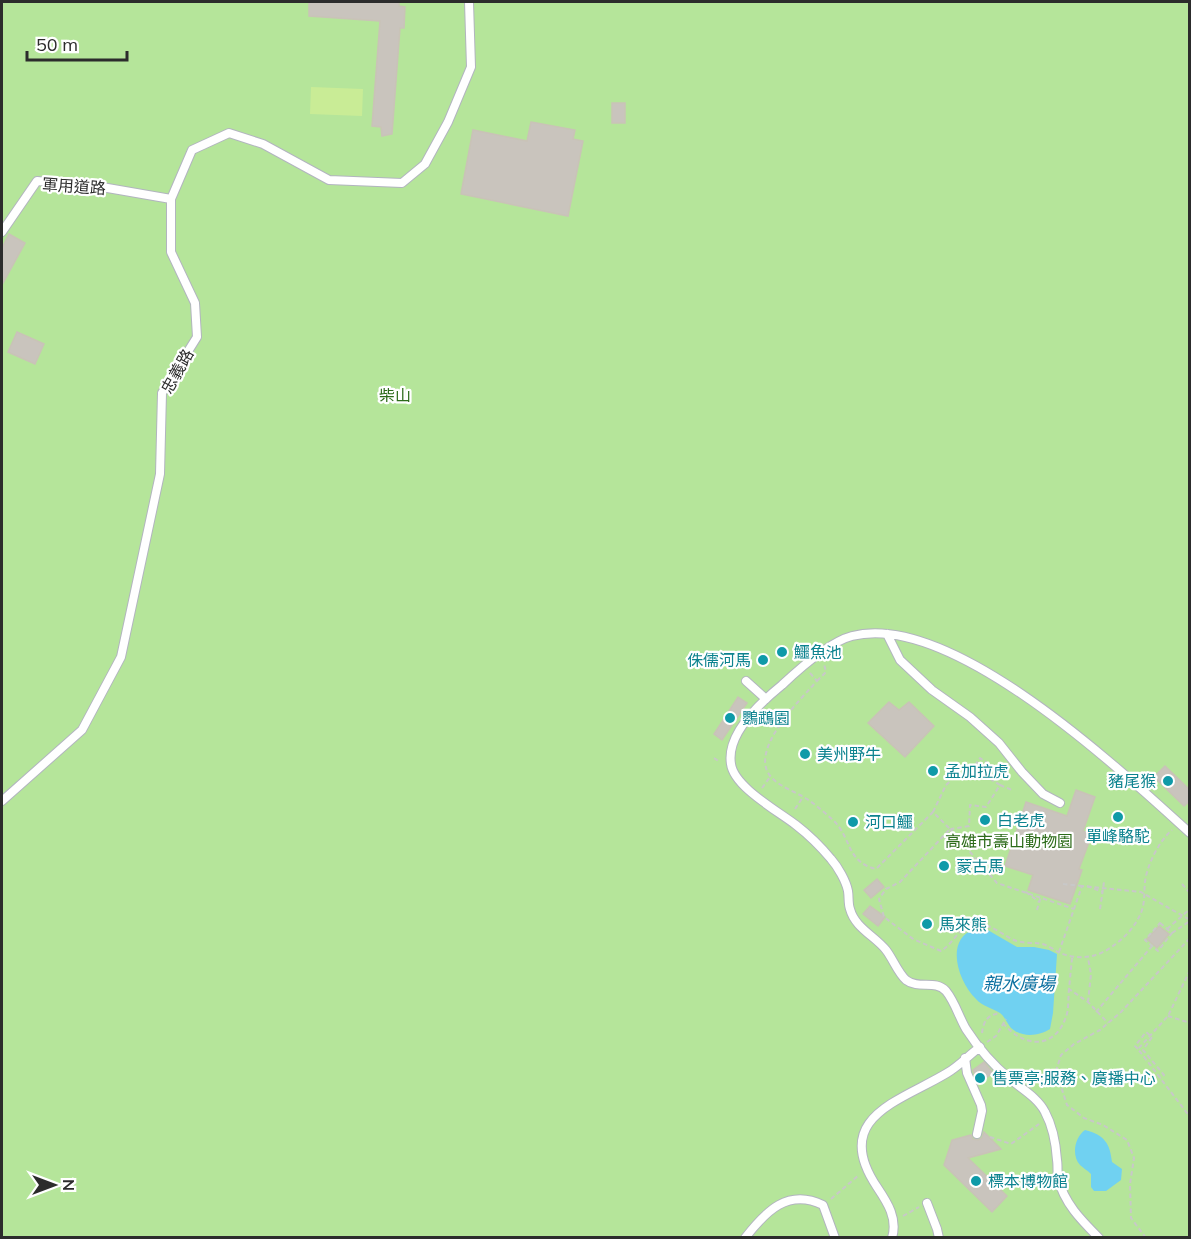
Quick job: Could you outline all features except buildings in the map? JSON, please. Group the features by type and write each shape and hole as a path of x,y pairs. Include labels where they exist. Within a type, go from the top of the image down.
{"lane":[{"name":"忠義路","path":"2,801 82,730 121,657 160,474 162,393 197,337 195,303 171,252 171,199 192,150 229,133 263,144 329,180 402,183 425,164 448,122 471,68 469,2"},
{"name":"軍用道路","path":"2,232 38,181 96,186 171,199"},
{"path":"887,634 900,660 932,690 970,717 999,743 1042,794 1060,802"},
{"path":"1099,1238 1071,1208 1064,1193 1058,1178 1057,1156 1045,1111 980,1047 967,1030 945,989 935,984 921,986 906,980 885,949 860,927 850,911 848,889 834,862 788,819 736,777 731,763 731,752 734,740 748,718 766,699 823,651 850,636 887,634 909,636 936,646 1002,681 1066,727 1129,777 1190,833"},
{"path":"746,681 766,699"},
{"path":"892,1238 894,1219 885,1199 865,1169 862,1138 870,1121 884,1108 947,1073 980,1047"},
{"path":"965,1059 982,1111 977,1134"},
{"path":"745,1238 761,1217 777,1205 798,1198 812,1199 823,1205 835,1238"},
{"path":"927,1203 938,1229 939,1238"}],"path":[{"path":"804,666 817,681 785,716 772,738 766,758 767,768 770,777 803,797 834,821 852,853 859,862 867,867 876,869 933,812 945,785 962,770 972,770 981,758 992,766 987,777 1012,790"},
{"path":"756,795 770,777"},
{"path":"1000,785 986,807 970,805 969,826 950,829 900,882 886,889 879,899 884,917 913,939 941,951 949,946 966,927 982,925 990,926 1017,942 1040,943 1072,958 1088,957 1109,949 1132,929 1142,909 1145,879 1154,854 1167,834 1179,824"},
{"path":"788,819 803,797"},
{"path":"933,812 997,883 1074,909"},
{"path":"1100,909 1104,882"},
{"path":"1063,884 1141,892 1190,921 1172,933 1158,951 1145,940 1160,923 1172,933"},
{"path":"1182,884 1190,893"},
{"path":"1059,952 1082,886"},
{"path":"1087,886 1103,892"},
{"path":"1026,892 1039,902"},
{"path":"1036,910 1041,896"},
{"path":"1167,929 1190,909"},
{"path":"1146,1238 1131,1218 1130,1184 1134,1158 1127,1140 1103,1125 1084,1118 1066,1105 1056,1071 1061,1055 1121,1012 1190,938"},
{"path":"1096,1012 1152,946"},
{"path":"1088,957 1090,974 1088,1002"},
{"path":"1003,1023 1012,1034 1023,1040 1043,1042 1059,1029 1066,1016 1072,958"},
{"path":"1138,1049 1168,1016 1190,970"},
{"path":"1069,989 1088,1002 1108,1023"},
{"path":"980,1047 984,1023 989,1016 999,1013"},
{"path":"1168,1016 1190,1023"},
{"path":"980,1047 996,1036 1006,1018"},
{"path":"1160,1078 1164,1075 1143,1050 1152,1037 1146,1032 1135,1046 1190,1117"},
{"path":"990,1137 1011,1144 1041,1122 1045,1111"},
{"path":"823,1205 865,1169"},
{"path":"899,1218 927,1203"}],"green space":[{"name":"柴山","path":"2,2 1189,2 1189,1237 2,1238"},
{"path":"311,87 363,89 362,116 310,114"}],"water":[{"name":"親水廣場","path":"975,929 986,929 1017,947 1034,947 1057,954 1050,1029 1030,1035 1015,1031 1000,1013 981,1003 970,992 960,972 957,951 965,934"},
{"path":"1085,1130 1105,1141 1110,1150 1112,1162 1122,1169 1121,1180 1106,1191 1094,1191 1091,1187 1091,1174 1077,1161 1075,1146"}],"place":[{"name":"鱷魚池","path":"782,652"},
{"name":"侏儒河馬","path":"763,660"},
{"name":"鸚鵡園","path":"730,718"},
{"name":"美州野牛","path":"805,754"},
{"name":"孟加拉虎","path":"933,771"},
{"name":"豬尾猴","path":"1168,781"},
{"name":"單峰駱駝","path":"1118,817"},
{"name":"白老虎","path":"985,820"},
{"name":"河口鱷","path":"853,822"},
{"name":"蒙古馬","path":"944,866"},
{"name":"馬來熊","path":"927,924"},
{"name":"售票亭;服務、廣播中心","path":"980,1078"},
{"name":"標本博物館","path":"976,1181"}],"park label":[{"name":"高雄市壽山動物園","path":"1009,841"}]}
